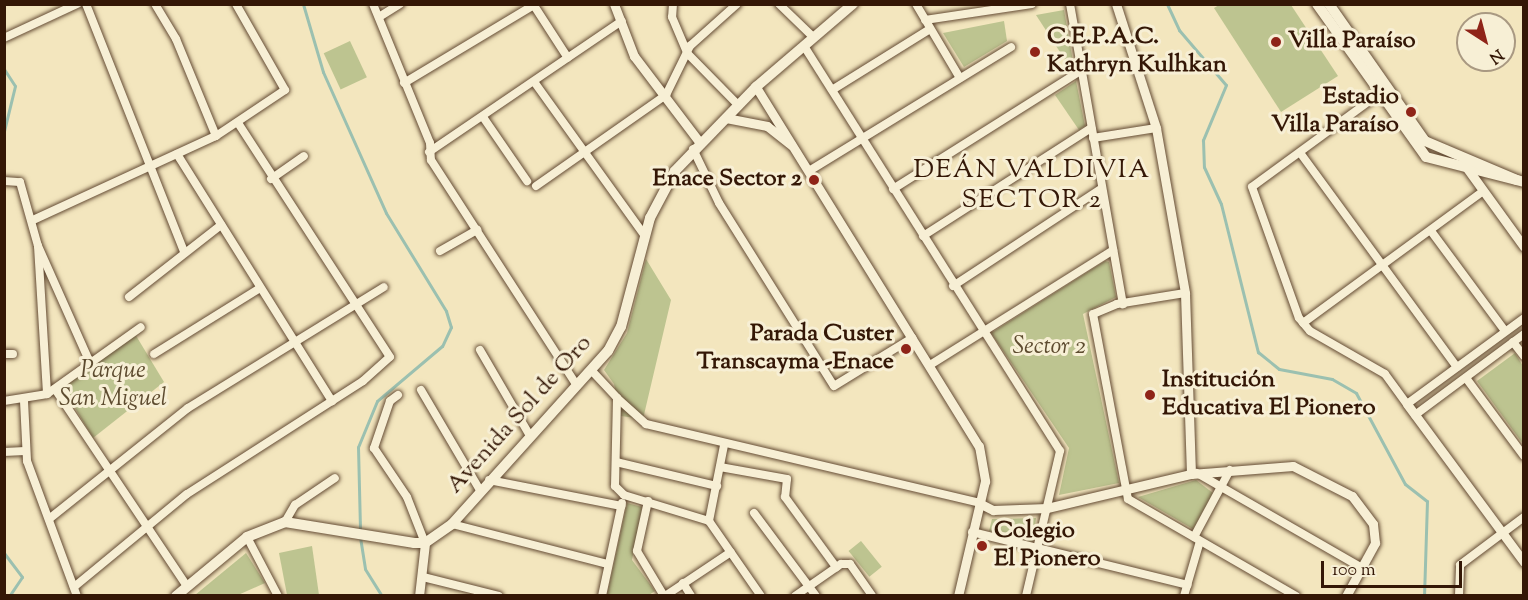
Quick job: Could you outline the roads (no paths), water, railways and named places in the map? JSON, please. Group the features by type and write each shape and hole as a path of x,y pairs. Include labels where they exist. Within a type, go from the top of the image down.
{"main road":[{"name":"Avenida Sol de Oro","path":"425,543 452,524 489,480 592,371 621,327 645,236 666,185 697,146 756,87 853,4"},
{"path":"1317,4 1383,92 1425,141 1520,181"},
{"path":"1329,4 1426,158 1520,181"},
{"path":"176,596 247,537 285,522 320,524 406,543 425,543"}],"street":[{"path":"4,38 77,4"},
{"path":"86,4 184,252"},
{"path":"155,4 176,39 216,136"},
{"path":"33,220 216,136 285,90 236,4"},
{"path":"373,4 429,152 577,386"},
{"path":"379,17 400,4"},
{"path":"614,4 634,56 666,95 697,146 719,203 834,386 912,338"},
{"path":"673,4 672,17 687,53 739,106"},
{"path":"536,186 666,95 687,53 737,4"},
{"path":"779,4 813,37"},
{"path":"916,4 960,78"},
{"path":"925,20 1032,4"},
{"path":"1070,4 1123,304"},
{"path":"1116,4 1156,128 1185,293 1194,473"},
{"path":"404,83 533,5 568,58"},
{"path":"429,152 535,83 622,21"},
{"path":"832,90 930,28"},
{"path":"804,46 982,333 1060,451 1026,596"},
{"path":"809,171 1011,47"},
{"path":"893,189 1082,70"},
{"path":"535,83 645,236"},
{"path":"756,87 930,365 982,454 985,481 958,596"},
{"path":"1383,92 1301,154 1252,186 1303,323 1385,374 1524,562"},
{"path":"483,117 527,181"},
{"path":"726,118 767,126 795,149"},
{"path":"24,401 25,451 76,591 148,524 230,464 332,401 390,357 271,179 238,123"},
{"path":"923,236 1091,128"},
{"path":"1093,138 1156,128"},
{"path":"177,154 332,401"},
{"path":"1301,154 1457,367"},
{"path":"271,179 304,156"},
{"path":"1461,157 1482,192 1524,247"},
{"path":"4,181 20,182 33,220 38,246 51,391 148,524 187,586"},
{"path":"953,285 1102,188"},
{"path":"1303,323 1384,267 1482,192"},
{"path":"129,297 221,225"},
{"path":"440,251 477,230"},
{"path":"1431,231 1505,331"},
{"path":"38,246 90,363"},
{"path":"930,365 1113,250"},
{"path":"49,519 188,408 296,344 384,286"},
{"path":"154,354 260,288"},
{"path":"1185,293 1099,310 1091,321 1128,499 1296,596"},
{"path":"1407,404 1524,318"},
{"path":"4,401 24,401 51,391 141,327"},
{"path":"1415,415 1524,334"},
{"path":"1513,342 1524,356"},
{"path":"480,350 530,436"},
{"path":"592,371 616,398 646,424 724,445 979,503 993,510 1047,508 1127,491 1194,473 1297,467 1346,492 1371,518 1376,538 1346,596"},
{"path":"1466,378 1524,456"},
{"path":"421,390 480,490"},
{"path":"398,395 390,401 374,448 406,497 425,543 423,577 418,596"},
{"path":"616,398 615,486 624,495 709,520 761,596"},
{"path":"709,520 724,445"},
{"path":"4,452 25,451"},
{"path":"616,462 717,486"},
{"path":"720,466 787,479 785,497 836,567"},
{"path":"1184,596 1197,539 1230,470"},
{"path":"1194,473 1362,568"},
{"path":"285,522 295,505 335,478"},
{"path":"489,480 621,506"},
{"path":"602,596 624,495"},
{"path":"648,501 637,551 664,596 731,552"},
{"path":"754,513 816,596"},
{"path":"1459,596 1460,565 1524,517"},
{"path":"452,524 608,564"},
{"path":"972,532 1188,585"},
{"path":"247,537 278,596"},
{"path":"795,596 836,567 850,564 872,596"},
{"path":"423,577 499,596"},
{"path":"683,583 691,596"}],"waterway":[{"path":"303,4 323,72 386,213 446,311 451,327 442,346 377,401 358,447 360,530"},
{"path":"1167,4 1179,30 1226,85 1203,140 1204,167 1221,204 1258,352 1279,369 1332,379 1356,393 1405,484 1427,501 1424,596"},
{"path":"4,69 15,86 4,131"},
{"path":"360,537 365,569 382,596"},
{"path":"4,553 22,577 9,596"}],"place":[{"name":"Villa Paraíso","path":"1276,42"},
{"name":"C.E.P.A.C. Kathryn Kulhkan","path":"1035,52"},
{"name":"Estadio Villa Paraíso","path":"1411,112"},
{"name":"Enace Sector 2","path":"814,180"},
{"name":"Parada Custer Transcayma -Enace","path":"906,349"},
{"name":"Institución Educativa El Pionero","path":"1150,395"},
{"name":"Colegio El Pionero","path":"982,546"}],"district":[{"name":"DEÁN VALDIVIA SECTOR 2","path":"1032,186"}],"park label":[{"name":"Sector 2","path":"1049,348"},
{"name":"Parque San Miguel","path":"113,386"}]}
